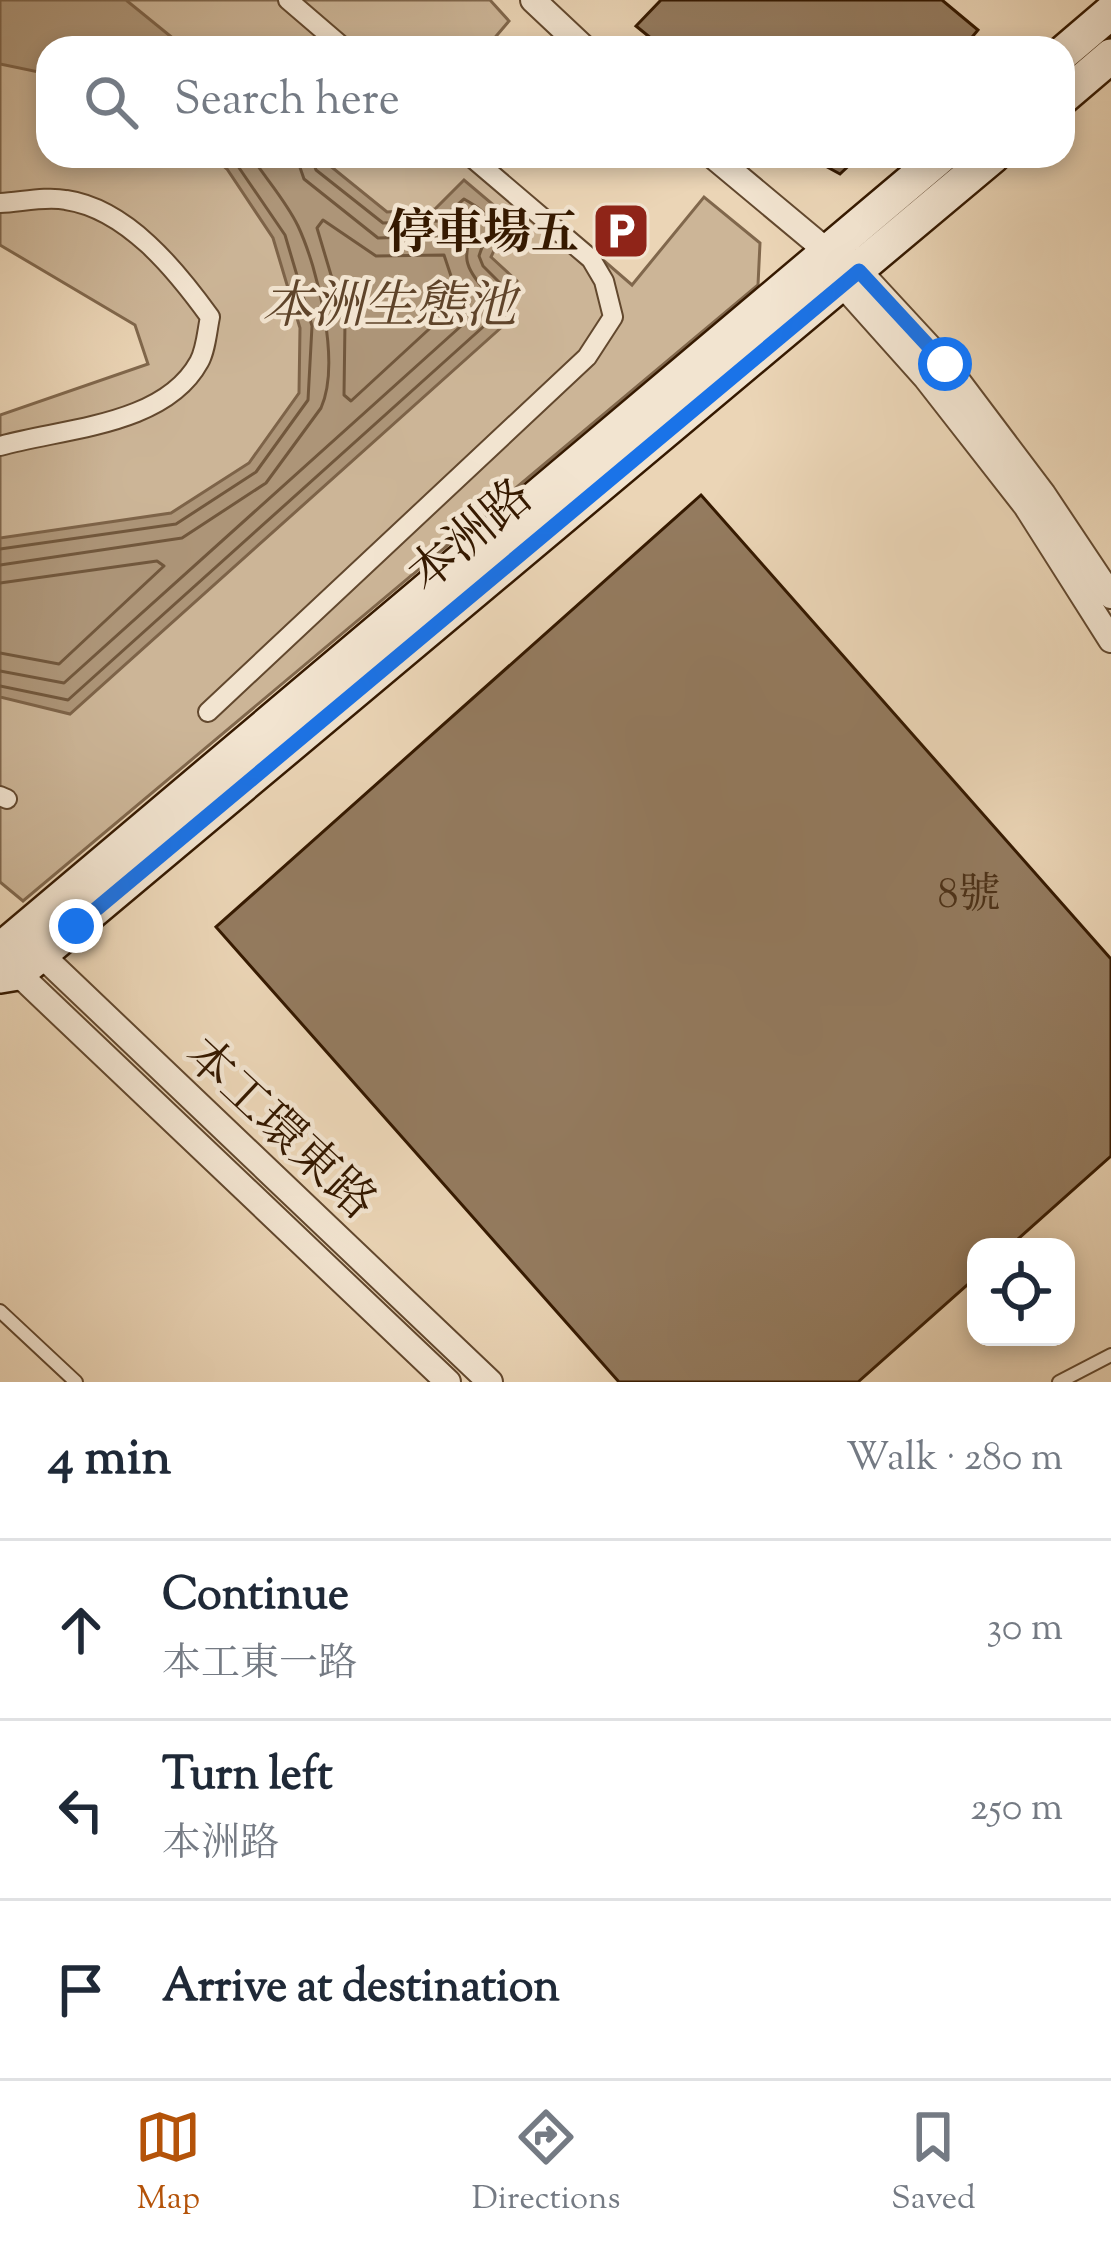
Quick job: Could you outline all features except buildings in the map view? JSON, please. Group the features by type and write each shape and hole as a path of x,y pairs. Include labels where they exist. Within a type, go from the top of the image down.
{"main road":[{"path":"1075,43 1111,12"},
{"path":"1075,87 1111,56"},
{"name":"本洲路","path":"13,957 927,168"},
{"name":"本洲路","path":"13,957 980,168"}],"street":[{"path":"287,0 330,36"},
{"path":"533,0 571,36"},
{"path":"208,712 587,357 613,317 604,281 591,259 484,168"},
{"path":"727,168 828,252 850,278 1026,506 1111,640"},
{"path":"0,203 65,199 112,215 184,280 210,317 201,360 179,388 133,416 0,446"},
{"path":"850,278 945,364 1043,494 1111,596"},
{"name":"本工環東路","path":"13,957 448,1382"},
{"name":"本工環東路","path":"13,957 490,1382"}],"lane":[{"path":"0,1311 76,1382"},
{"path":"1059,1382 1111,1355"}],"shaded area":[{"path":"0,0 490,0 509,21 496,36 36,36 36,168 497,168 632,285 704,197 760,243 758,285 23,901 0,882 0,415 148,364 135,325 0,245"}],"water":[{"path":"0,0 126,0 170,36 36,36 36,72 0,64"},
{"name":"本洲生態池","path":"333,168 387,212 435,209 464,180 509,218 491,257 517,281 504,325 70,714 0,697 0,538 171,513 249,463 299,393 300,328 273,238 227,169"}],"place":[{"name":"停車場五","path":"621,231"}],"route":[{"path":"76,926 859,271 945,364"}]}
